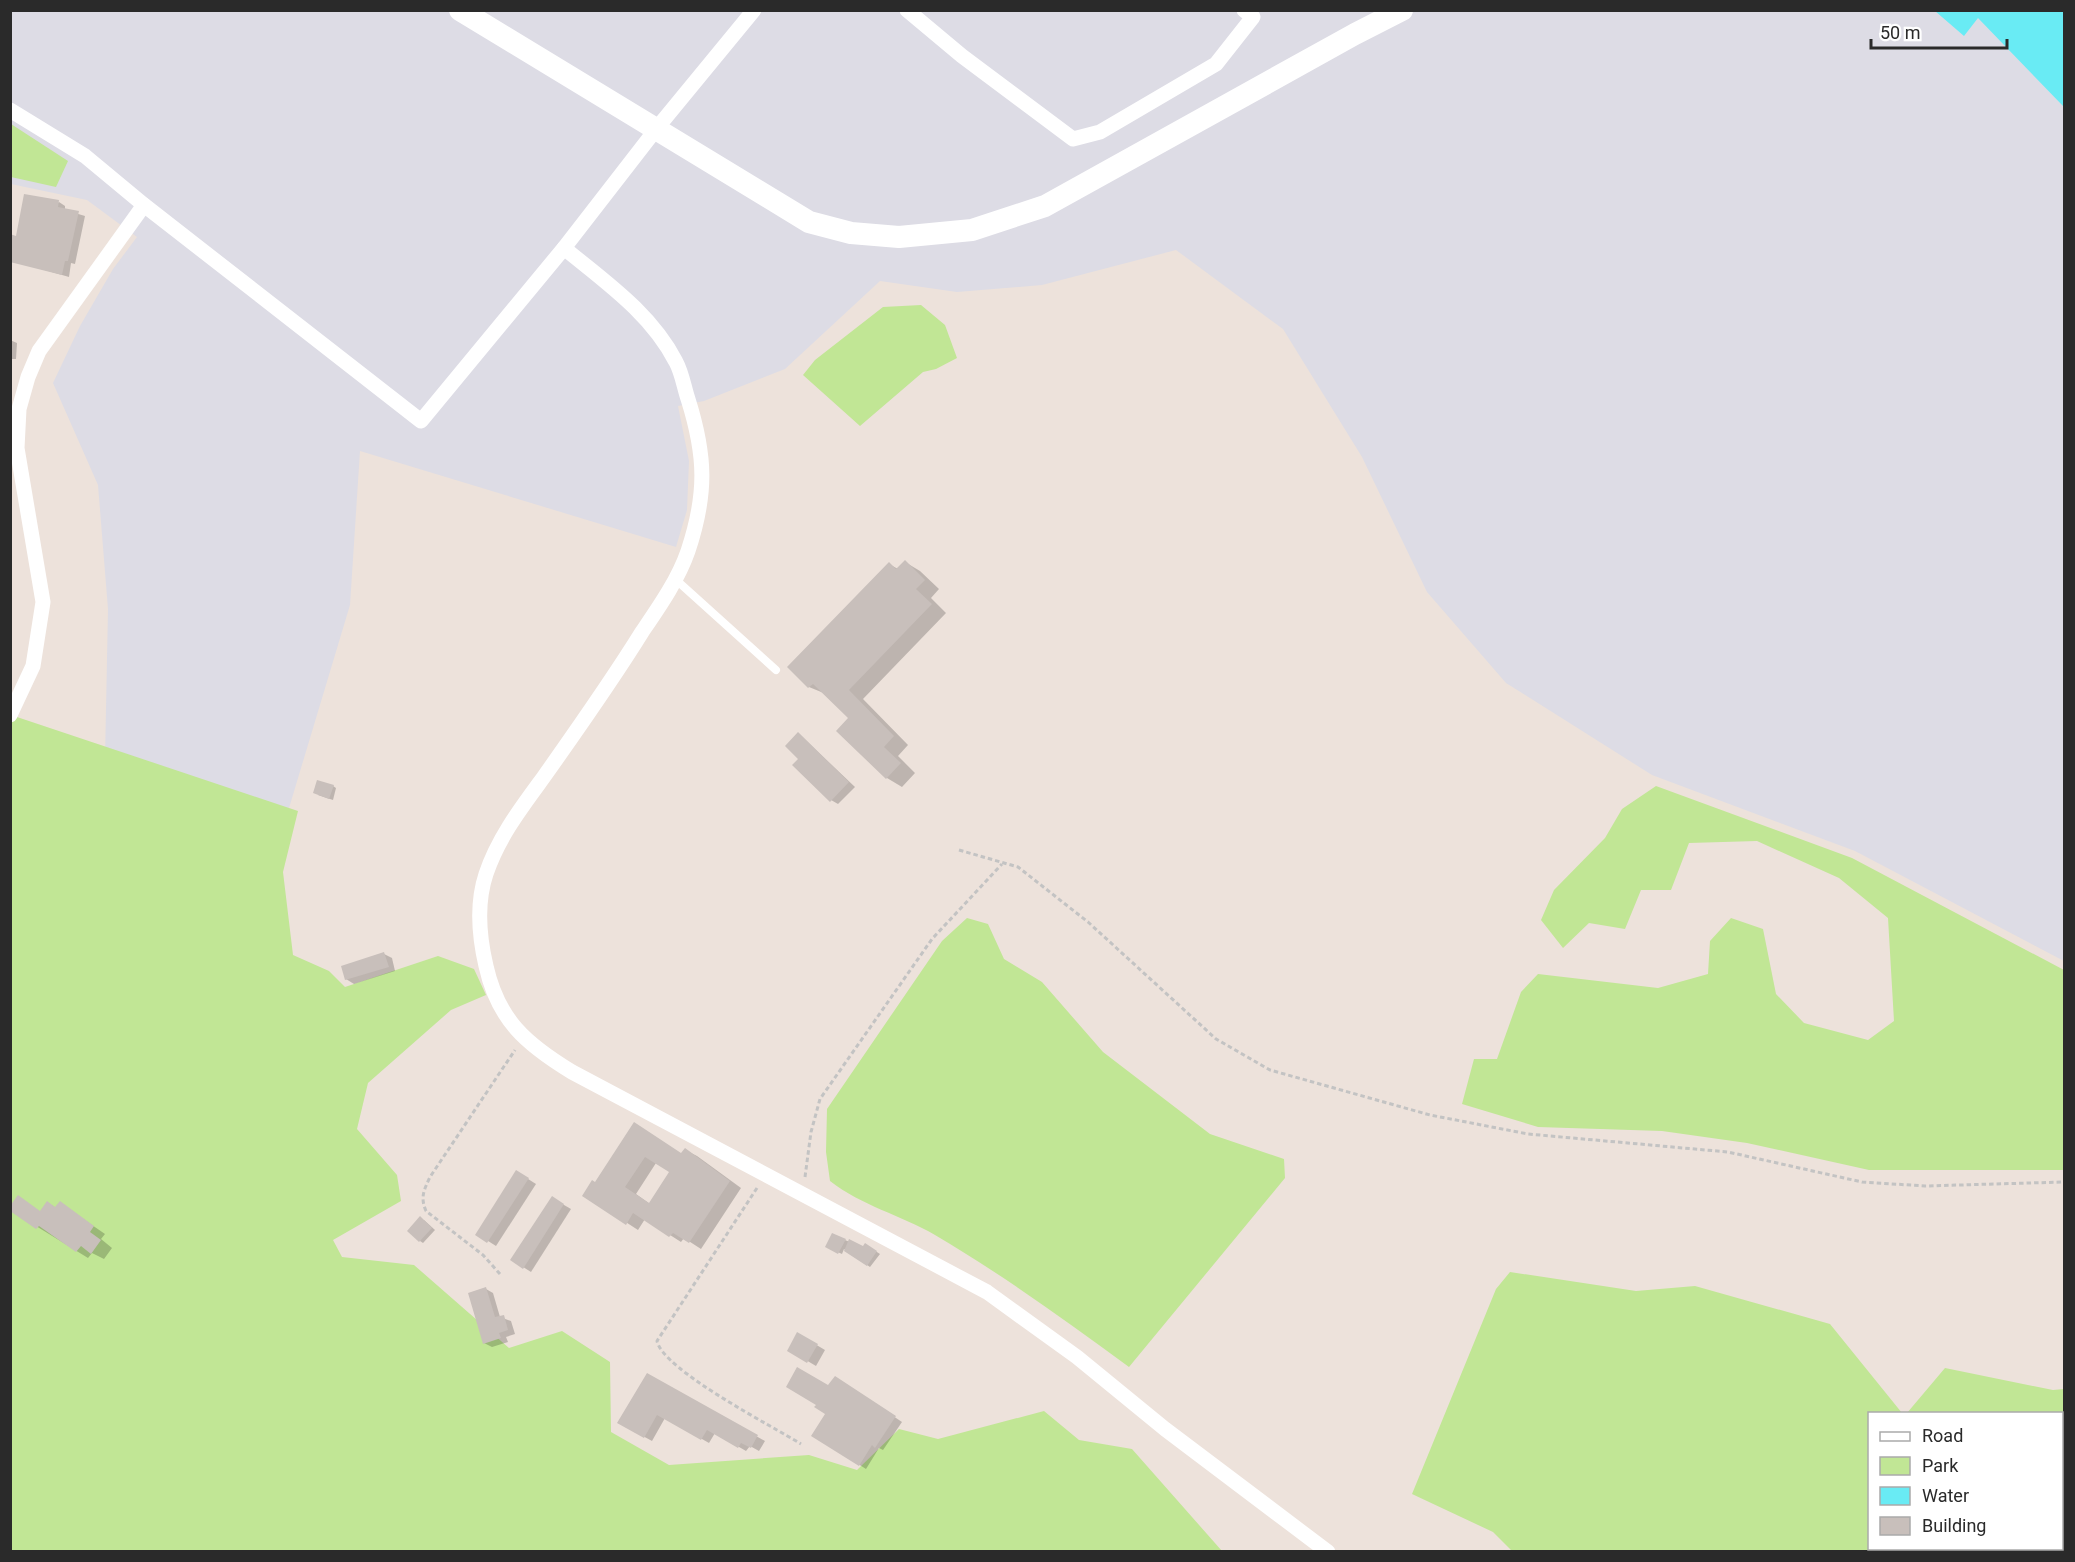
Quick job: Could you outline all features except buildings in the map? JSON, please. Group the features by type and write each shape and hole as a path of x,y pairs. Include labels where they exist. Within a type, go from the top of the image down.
{"street":[{"path":"460,10 809,222 851,233 899,237 972,230 1045,206 1402,10"},
{"path":"10,110 85,156 144,205 421,421 564,248 657,128 754,10"},
{"path":"907,10 962,56 1073,139 1100,132 1216,64 1252,16 1244,10"},
{"path":"10,715 33,666 44,602 17,448 19,409 28,377 39,351 144,205"},
{"path":"564,248 633,305 658,333 677,363 699,432 704,480 699,514 687,554 674,578 609,685 498,843 485,876 480,938 489,979 502,1010 523,1038 572,1072 987,1292 1077,1357 1165,1429 1328,1551"}],"lane":[{"path":"674,578 776,670"}],"path":[{"path":"959,850 1018,867 1088,922 1216,1039 1270,1070 1430,1115 1528,1134 1728,1152 1862,1182 1925,1186 2064,1182"},
{"path":"803,1193 811,1132 820,1100 932,939 1003,863"},
{"path":"500,1274 483,1255 426,1210 422,1201 423,1191 430,1177 523,1038"},
{"path":"766,1174 657,1341 659,1349 678,1369 801,1444"}],"shaded area":[{"path":"10,11 2064,11 2064,961 1855,851 1652,775 1506,683 1427,592 1362,457 1283,329 1176,250 1042,285 957,292 880,281 785,369 704,401 678,406 689,461 687,510 676,547 360,451 350,605 277,848 105,759 108,609 98,485 53,383 80,326 113,269 137,237 87,200 11,184"}],"green space":[{"path":"11,124 68,161 56,187 11,177"},
{"path":"921,305 945,325 957,358 936,369 923,372 860,426 803,375 815,360 883,307"},
{"path":"11,715 298,811 283,872 293,955 329,971 345,987 438,956 474,969 486,995 451,1010 368,1083 357,1129 397,1175 401,1201 333,1240 342,1257 414,1265 509,1348 562,1331 610,1362 611,1432 669,1465 809,1455 857,1470 899,1429 938,1439 1044,1411 1079,1440 1132,1449 1222,1551 11,1552"},
{"path":"1656,786 1852,858 2064,970 2064,1170 1869,1170 1747,1143 1662,1131 1538,1127 1462,1104 1474,1059 1497,1059 1521,992 1538,974 1658,988 1708,974 1710,941 1731,918 1763,929 1776,994 1804,1023 1868,1040 1894,1021 1888,918 1839,878 1757,841 1689,843 1671,890 1641,890 1625,929 1589,923 1563,948 1541,920 1554,890 1605,838 1622,809"},
{"path":"967,918 988,924 1004,959 1042,982 1103,1052 1210,1134 1284,1159 1285,1178 1129,1367 1034,1299 960,1250 922,1228 868,1204 830,1181 826,1152 827,1109 942,941"},
{"path":"1510,1272 1636,1291 1695,1286 1830,1324 1901,1412 1868,1412 1868,1550 2063,1550 2063,1412 1908,1412 1945,1368 2053,1390 2064,1389 2064,1551 1512,1551 1493,1532 1412,1494 1496,1289"}],"water":[{"path":"1935,11 2064,11 2064,107 1978,18 1964,36"}]}
